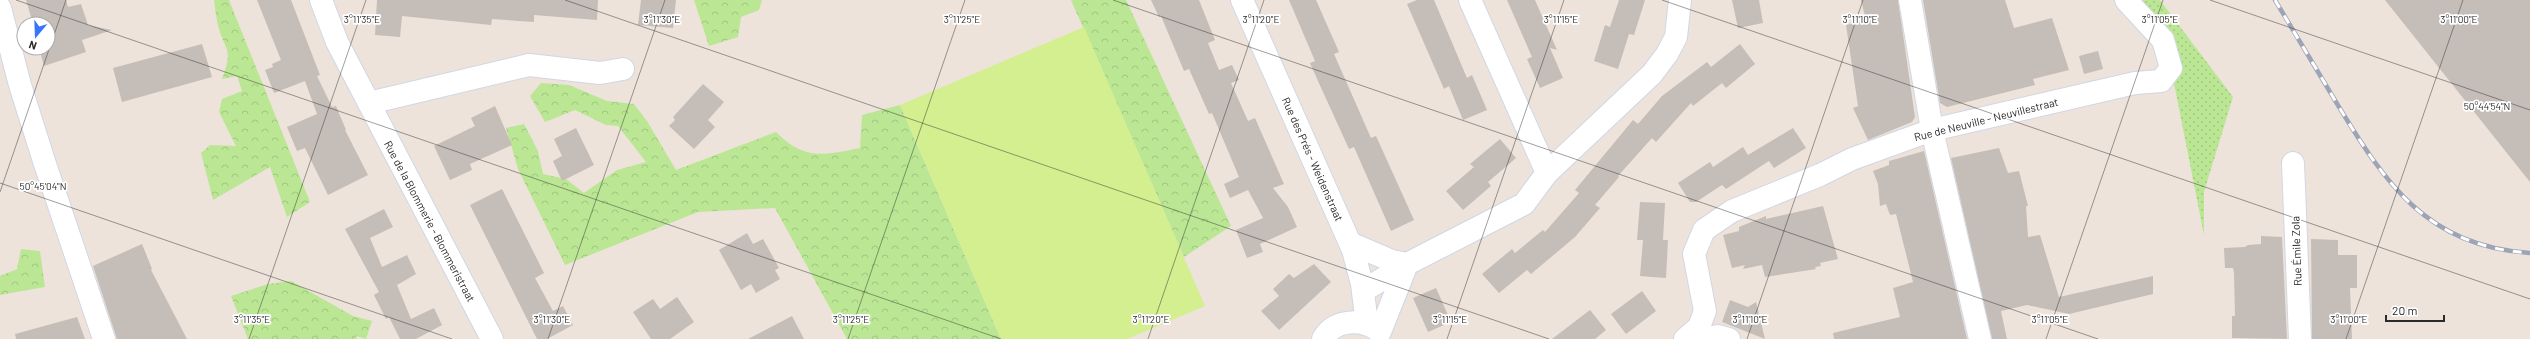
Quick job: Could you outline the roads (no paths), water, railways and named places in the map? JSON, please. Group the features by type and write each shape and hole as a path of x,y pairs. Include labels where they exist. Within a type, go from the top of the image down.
{"street":[{"name":"Rue de la Blommerie - Blommeristraat","path":"322,0 337,42 492,339"},
{"name":"Rue des Prés - Weidenstraat","path":"1242,0 1350,243 1363,291 1378,332"},
{"path":"1470,0 1547,173"},
{"path":"1363,291 1407,264 1524,204 1547,173 1652,74 1667,54 1676,37 1680,0"},
{"path":"1910,0 1932,130 1980,339"},
{"name":"Rue de Neuville - Neuvillestraat","path":"1685,339 1699,327 1705,311 1694,254 1704,230 1732,211 1820,175 1852,159 1932,130 2135,83 2161,81 2171,68 2163,40 2126,0"},
{"path":"0,8 41,153 104,339"},
{"path":"369,103 529,64 600,73 623,69"},
{"name":"Rue Émile Zola","path":"2293,163 2300,339"},
{"path":"1350,243 1392,261 1407,264"},
{"path":"1323,339 1333,328 1344,323 1355,322 1378,332 1407,264"},
{"path":"1705,339 1718,336 1729,339"}],"railway":[{"path":"2275,0 2372,159 2391,184 2412,205 2436,224 2463,238 2494,248 2530,253"}]}
